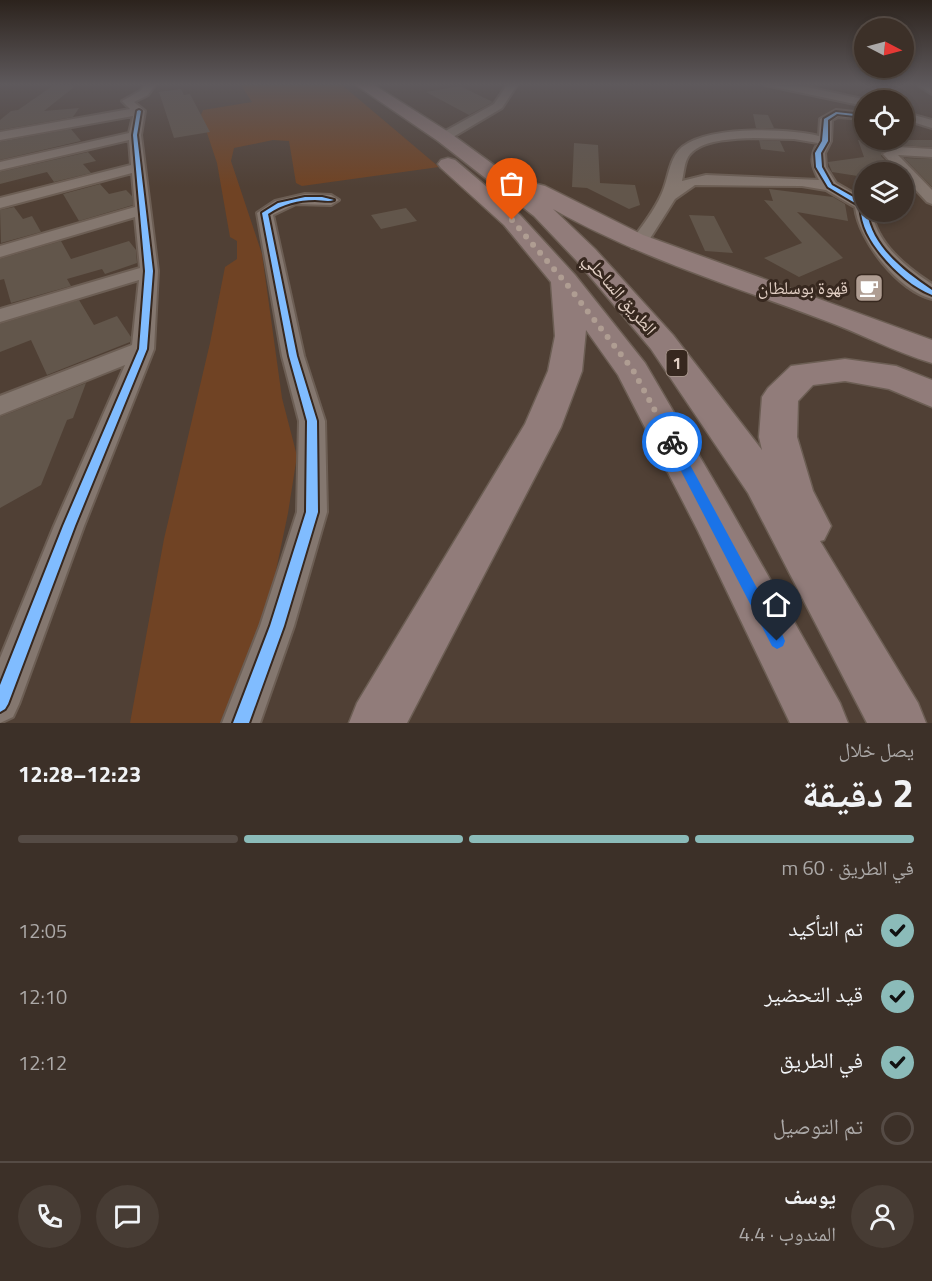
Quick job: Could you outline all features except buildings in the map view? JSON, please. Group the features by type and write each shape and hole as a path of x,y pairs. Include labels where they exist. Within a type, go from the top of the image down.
{"highway":[{"name":"الطريق الساحلي","path":"387,119 413,136 464,177 512,220 565,282 633,370 820,723"},
{"name":"الطريق الساحلي","path":"416,119 444,137 542,211 586,255 662,342 762,481 900,723"},
{"path":"444,137 556,203 638,244 713,273 895,336 932,352"},
{"path":"377,723 542,427 565,371 571,336 565,282"},
{"path":"900,723 793,493 778,437 780,397 803,374 845,370 896,378 932,394"}],"street":[{"path":"0,135 101,119"},
{"path":"0,704 69,526 143,349 149,271 135,135 138,119"},
{"path":"444,137 476,119"},
{"path":"826,119 825,141 818,153 819,167 830,186"},
{"path":"914,121 929,123"},
{"path":"638,244 671,195 681,158 686,151 714,139 771,133 825,141"},
{"path":"0,166 135,135"},
{"path":"932,153 897,151 890,154 932,199"},
{"path":"0,203 138,167"},
{"path":"671,195 691,181 706,179 742,182 802,182 830,186 863,205 863,218 870,236 886,255 932,293"},
{"path":"241,723 277,626 312,512 312,421 293,356 265,213 276,204 289,200 314,197 331,200"},
{"path":"0,252 142,210"},
{"path":"0,316 149,271"},
{"path":"0,406 143,349"}],"shaded area":[{"path":"202,119 382,119 439,167 302,186 296,183 289,141 273,140 234,148 231,161 262,254 282,398 297,456 288,513 269,604 220,723 130,723 164,539 210,343 225,267 237,259 237,241 230,237 217,163"}],"cycle path":[{"path":"0,704 69,526 143,349 149,271 135,135 138,119"},
{"path":"826,119 825,141 818,153 819,167 830,186 863,205 865,219 877,245 897,267 932,293"},
{"path":"241,723 277,626 312,512 312,421 293,356 265,213 280,204 296,199 331,200"}],"way so far":[{"path":"512,220 565,282 633,370 672,442"}],"place":[{"name":"قهوة بوسلطان","path":"869,288"}],"route":[{"path":"672,442 777,641"}]}
